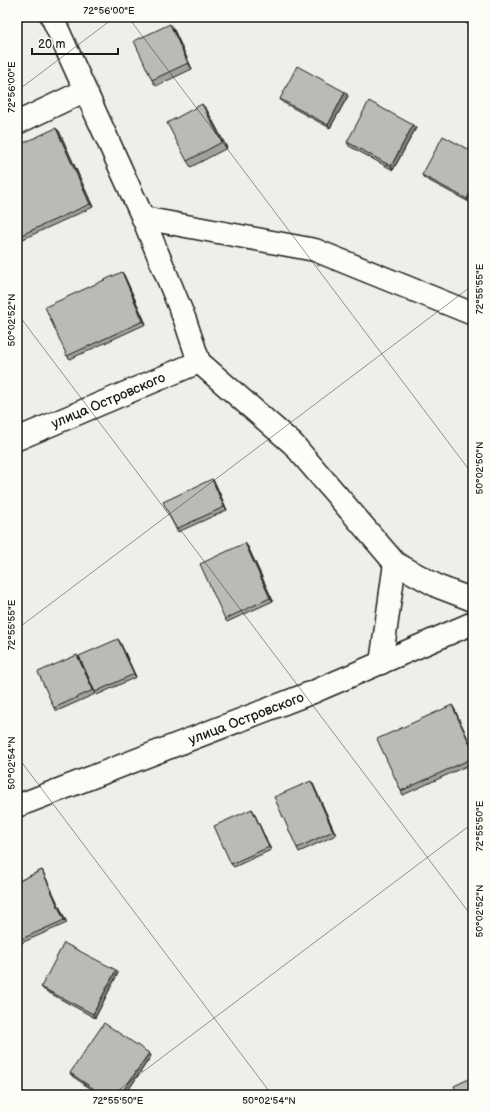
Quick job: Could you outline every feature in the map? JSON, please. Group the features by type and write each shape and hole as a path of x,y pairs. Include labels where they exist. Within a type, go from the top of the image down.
{"street":[{"path":"52,17 84,91 143,218 185,320 199,362 293,444 395,564 439,587 473,600"},
{"path":"17,123 84,91"},
{"path":"143,218 315,250 473,314"},
{"name":"улица Островского","path":"17,439 199,362"},
{"path":"381,663 395,564"},
{"name":"улица Островского","path":"17,806 313,692 473,623"}],"building":[{"path":"460,17 467,17 465,20"},
{"path":"170,24 188,63 152,80 134,41"},
{"path":"297,66 345,92 328,125 280,99"},
{"path":"369,101 413,125 391,166 347,142"},
{"path":"202,104 222,142 187,161 167,123"},
{"path":"56,128 90,204 21,235 17,226 17,146"},
{"path":"443,136 473,152 473,187 467,199 422,175"},
{"path":"122,272 143,321 67,356 45,307"},
{"path":"212,479 224,507 176,529 163,502"},
{"path":"245,543 270,598 225,619 200,564"},
{"path":"118,639 134,674 95,692 79,656"},
{"path":"77,655 93,690 54,708 38,672"},
{"path":"452,705 473,751 473,758 401,791 377,739"},
{"path":"311,781 333,831 297,848 274,797"},
{"path":"252,809 269,847 231,864 214,826"},
{"path":"42,870 64,920 17,941 17,882"},
{"path":"64,943 116,970 93,1014 41,987"},
{"path":"104,1023 149,1053 120,1095 103,1095 70,1073"},
{"path":"473,1077 473,1095 458,1095 454,1086"},
{"path":"203,1091 205,1095 195,1095"}]}
